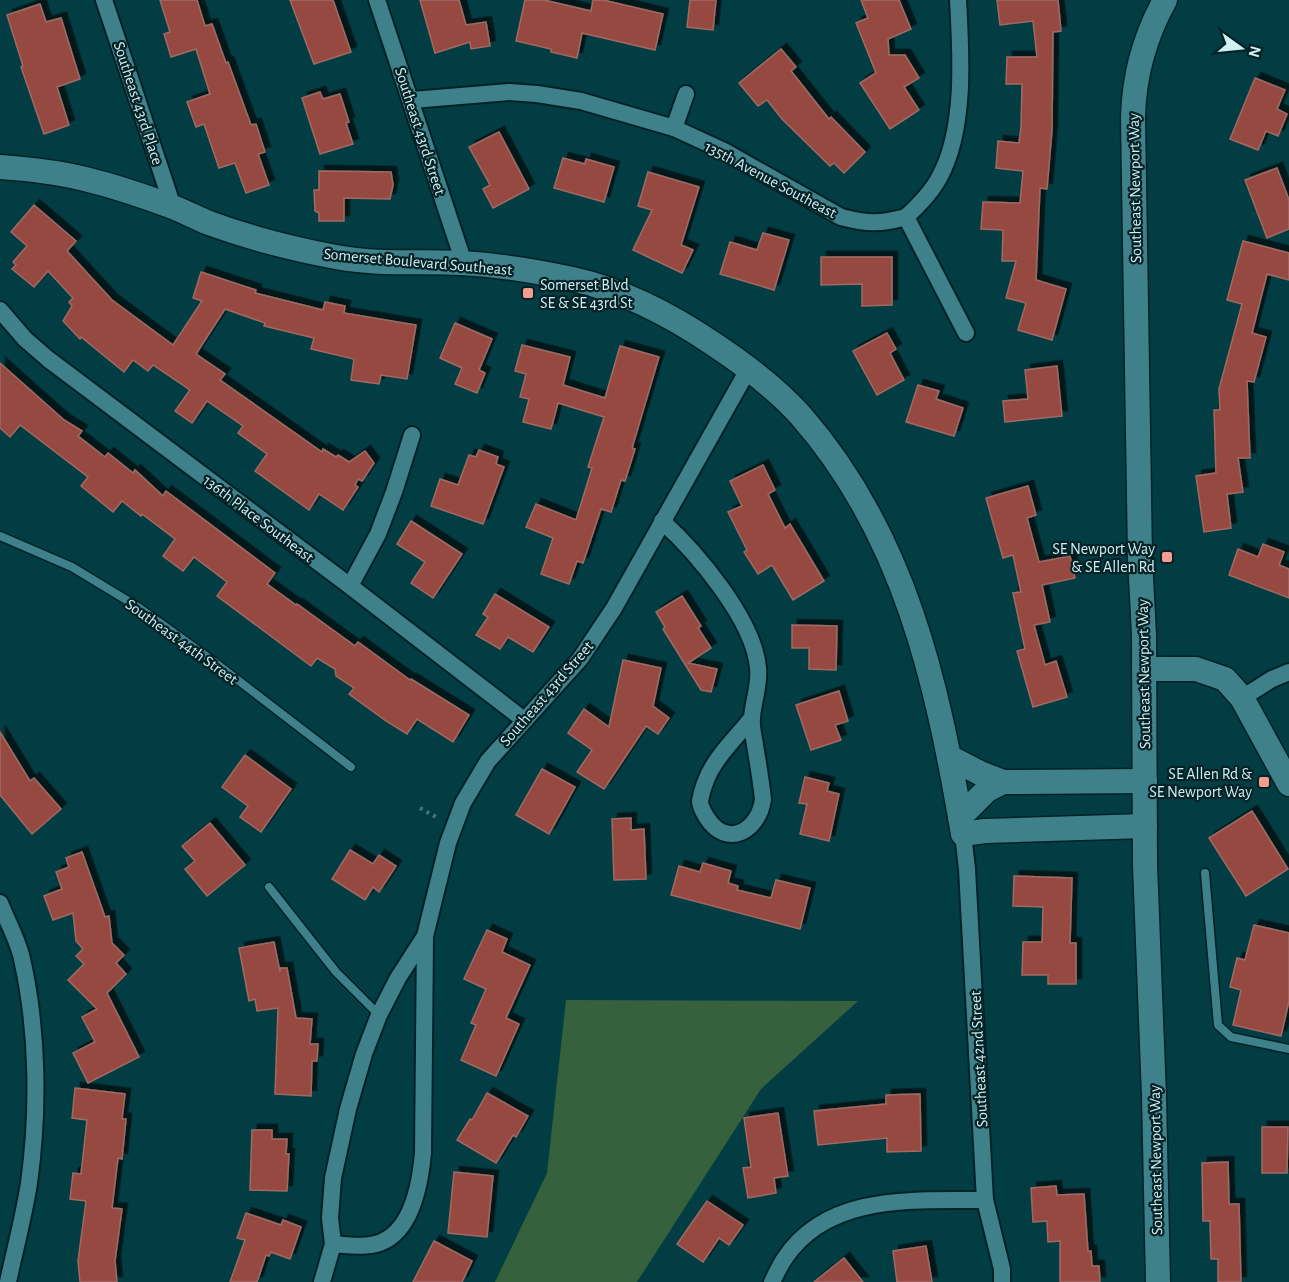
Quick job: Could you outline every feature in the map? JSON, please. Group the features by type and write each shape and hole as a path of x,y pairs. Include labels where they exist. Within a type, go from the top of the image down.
{"street":[{"name":"Southeast 43rd Place","path":"104,0 173,207"},
{"name":"Southeast 43rd Street","path":"377,0 412,100 464,263"},
{"path":"958,0 962,62 954,137 949,159 939,180 927,197 906,217 966,333"},
{"name":"Southeast Newport Way","path":"1158,1282 1145,826 1134,87 1143,52 1156,16 1165,0"},
{"name":"135th Avenue Southeast","path":"412,100 509,92 537,94 580,102 674,128 724,151 841,217 861,223 884,223 906,217"},
{"path":"674,128 686,94"},
{"name":"Somerset Boulevard Southeast","path":"0,167 36,170 84,179 173,207 205,222 248,237 341,258 464,263 529,270 575,279 647,305 692,329 749,368 800,415 833,459 869,514 894,563 912,613 942,722 962,826"},
{"name":"136th Place Southeast","path":"0,310 25,339 48,359 524,720"},
{"name":"Southeast 43rd Street","path":"333,1244 372,1245 388,1239 402,1225 420,1179 424,1130 425,936 448,843 463,804 488,761 580,659 614,608 749,368"},
{"path":"350,586 378,534 412,435"},
{"path":"662,521 686,543 702,562 741,620 754,645 758,669 757,692 751,719 764,800 758,820 747,831 737,834 720,832 711,825 700,801 706,781 715,764 751,719"},
{"path":"1144,669 1196,669 1225,679 1242,698 1289,784"},
{"path":"1242,698 1272,679 1289,672"},
{"path":"949,757 980,774 1003,782 1145,781"},
{"path":"1003,782 987,790 962,826 985,831 1145,826"},
{"name":"Southeast 42nd Street","path":"962,826 967,868 985,1200 1002,1269 1002,1282"},
{"path":"0,903 21,957 30,1003 34,1066 34,1129 29,1183 8,1282"},
{"name":"Southeast 43rd Street","path":"322,1282 333,1244 330,1218 333,1178 360,1065 379,1015 398,978 425,936"},
{"path":"772,1282 786,1256 807,1235 831,1218 849,1211 888,1202 985,1200"}],"lane":[{"name":"Southeast 44th Street","path":"0,536 72,567 138,607 213,661 351,767"},
{"path":"1205,873 1218,1025 1231,1037 1289,1049"},
{"path":"269,887 336,972 379,1015"}],"path":[{"path":"420,808 436,816"}],"green space":[{"path":"566,1000 858,1001 761,1089 637,1282 495,1282 547,1173"}],"building":[{"path":"160,0 197,0 205,26 212,24 251,125 256,124 265,152 258,154 269,185 246,193 235,163 219,168 204,124 196,127 187,102 210,94 196,49 171,57 164,34 170,32"},
{"path":"290,0 333,0 351,52 314,64"},
{"path":"420,0 459,0 466,25 486,22 490,46 471,49 470,42 435,53"},
{"path":"525,0 544,0 591,11 593,0 603,0 663,14 655,50 582,33 577,58 516,41"},
{"path":"690,0 716,0 713,30 687,27"},
{"path":"861,0 899,0 911,29 888,39 889,55 905,55 919,78 904,87 919,110 890,129 860,83 876,73 856,23 868,18"},
{"path":"997,0 1058,0 1061,31 1053,32 1052,130 1047,189 1040,188 1036,280 1066,289 1052,340 1018,330 1026,303 1006,298 1016,261 1002,261 1003,230 981,229 983,202 1020,203 1023,171 996,168 998,141 1019,143 1021,127 1022,84 1006,84 1007,57 1037,57 1033,21 1000,25"},
{"path":"40,4 46,22 61,18 80,79 57,87 69,125 44,134 21,67 23,66 7,15"},
{"path":"781,49 796,67 791,71 829,119 831,117 865,152 844,173 834,163 830,166 782,119 767,100 758,106 739,83"},
{"path":"1255,78 1285,90 1277,109 1287,114 1278,136 1266,131 1258,150 1230,139"},
{"path":"320,92 323,99 340,94 353,144 320,154 302,98"},
{"path":"499,132 529,189 493,208 483,189 490,185 469,147"},
{"path":"563,158 585,164 586,159 614,167 604,202 554,188"},
{"path":"1277,168 1289,200 1289,229 1267,238 1245,180"},
{"path":"319,171 391,172 393,185 390,199 344,198 344,221 319,221 319,213 315,211 314,190 319,190"},
{"path":"648,172 699,187 681,245 693,250 682,273 633,250 652,210 638,206"},
{"path":"34,205 76,241 67,251 112,300 173,345 202,301 193,298 201,272 256,290 255,293 323,310 325,302 345,306 344,313 416,325 407,379 381,375 379,384 351,380 354,359 311,349 314,338 264,326 265,323 225,309 196,354 225,374 220,380 322,452 323,449 349,462 365,451 374,463 362,481 358,479 355,485 358,487 343,510 319,494 309,510 255,471 267,454 238,433 243,426 207,401 192,423 175,411 190,390 153,365 148,371 133,360 124,372 81,337 80,339 63,321 72,306 69,302 73,298 48,271 34,287 12,269 16,265 13,262 27,246 11,232"},
{"path":"763,233 789,240 774,290 720,274 730,242 757,250"},
{"path":"1243,241 1289,253 1289,280 1267,274 1252,333 1266,337 1254,382 1247,381 1250,458 1238,458 1243,492 1227,494 1231,528 1204,532 1196,476 1216,473 1214,410 1220,410 1219,389 1242,304 1227,300"},
{"path":"821,257 892,257 892,305 862,306 862,284 821,285"},
{"path":"455,323 492,339 479,370 485,373 477,393 455,384 462,368 440,358"},
{"path":"887,333 896,349 890,353 904,380 877,395 853,351"},
{"path":"522,345 570,357 563,385 605,398 620,346 659,357 632,448 635,449 625,481 621,480 611,512 601,509 583,563 577,561 569,584 541,574 553,538 526,527 536,504 576,520 592,468 588,467 604,417 558,403 551,429 523,422 529,399 520,397 526,374 515,371"},
{"path":"0,363 64,420 82,431 78,436 105,457 108,453 133,473 135,470 163,496 166,491 275,573 267,584 355,646 358,642 410,680 469,715 453,742 417,719 407,734 386,721 349,694 354,688 336,676 335,669 317,658 311,666 217,596 227,582 194,557 183,571 163,556 175,539 142,514 141,516 122,501 113,512 81,486 88,477 20,425 10,437 0,428"},
{"path":"1057,366 1062,416 1005,422 1003,401 1028,399 1025,370"},
{"path":"918,385 939,391 936,399 963,408 954,436 906,422"},
{"path":"479,450 498,457 496,464 504,467 483,524 431,506 440,479 458,485 469,455 476,457"},
{"path":"763,465 775,490 768,494 785,528 790,524 824,581 793,600 772,565 758,574 744,552 747,550 728,512 742,506 730,481"},
{"path":"1028,486 1036,515 1027,518 1039,562 1070,556 1075,578 1042,585 1050,622 1034,625 1045,665 1056,661 1067,697 1033,707 1017,651 1025,649 1013,593 1021,592 1013,555 1003,558 986,498"},
{"path":"411,521 462,554 433,598 411,583 425,562 397,544"},
{"path":"1263,544 1284,552 1279,565 1289,569 1289,598 1229,575 1238,549 1258,557"},
{"path":"495,594 549,627 533,652 508,637 500,649 476,635 488,617 483,614"},
{"path":"682,596 701,626 698,628 711,648 688,663 717,669 711,692 701,690 663,629 665,627 656,612"},
{"path":"792,625 837,626 836,670 809,669 809,648 792,648"},
{"path":"623,660 661,668 653,706 669,718 658,734 646,726 604,789 577,772 592,750 568,733 584,709 609,727"},
{"path":"839,691 848,721 835,725 841,740 811,750 796,705"},
{"path":"0,732 30,781 34,778 61,809 32,834 0,795"},
{"path":"245,755 291,789 261,832 240,817 248,806 222,787"},
{"path":"542,769 575,787 549,834 516,815"},
{"path":"805,777 829,783 827,791 839,794 829,841 800,834 807,804 799,803"},
{"path":"1252,811 1288,869 1246,896 1209,838"},
{"path":"631,818 631,830 644,829 646,879 614,880 612,819"},
{"path":"210,823 245,865 207,896 185,869 195,861 182,846"},
{"path":"350,850 373,864 379,855 396,866 379,892 373,887 365,900 332,879"},
{"path":"82,852 105,917 109,916 112,943 124,955 116,963 126,974 107,993 139,1057 88,1083 73,1053 95,1042 82,1017 97,1009 68,980 84,964 76,956 83,949 76,941 73,913 53,920 44,896 62,889 56,872 69,867 66,858"},
{"path":"703,863 731,871 728,883 738,886 737,890 771,898 776,880 810,888 800,929 671,895 679,866 700,872"},
{"path":"1014,876 1072,878 1070,943 1076,943 1076,984 1048,984 1048,975 1022,975 1023,942 1042,942 1043,907 1013,906"},
{"path":"1254,925 1289,933 1289,1001 1281,1036 1233,1025 1241,990 1230,987 1237,958 1245,960"},
{"path":"487,930 507,939 502,952 530,965 506,1018 519,1024 496,1076 461,1060 476,1025 471,1023 486,989 464,979"},
{"path":"274,942 280,972 280,968 287,968 296,1018 312,1019 310,1044 318,1044 317,1061 312,1061 311,1096 275,1094 278,1008 257,1011 255,999 249,1001 239,948"},
{"path":"75,1088 125,1094 122,1119 126,1119 122,1159 118,1158 112,1208 122,1209 115,1261 117,1282 80,1282 78,1261 86,1201 70,1199 73,1173 81,1174 87,1120 72,1118"},
{"path":"487,1093 528,1116 516,1137 513,1135 496,1163 457,1140 470,1119 472,1120"},
{"path":"920,1094 921,1151 887,1152 887,1138 818,1145 814,1111 886,1104 886,1095"},
{"path":"778,1113 788,1176 774,1178 776,1193 748,1198 743,1168 751,1167 744,1118"},
{"path":"1262,1127 1288,1127 1287,1173 1262,1173"},
{"path":"252,1130 272,1130 272,1139 287,1139 286,1154 289,1154 287,1191 250,1190"},
{"path":"1228,1162 1229,1204 1239,1204 1241,1282 1218,1282 1218,1259 1211,1259 1210,1221 1203,1221 1202,1163"},
{"path":"454,1172 493,1176 487,1237 448,1233"},
{"path":"1056,1186 1057,1195 1084,1194 1088,1251 1091,1251 1092,1266 1099,1266 1100,1282 1060,1282 1060,1241 1048,1242 1047,1221 1033,1222 1031,1188"},
{"path":"707,1201 743,1225 729,1245 719,1238 703,1262 677,1244"},
{"path":"246,1213 281,1225 283,1220 301,1227 290,1259 271,1252 269,1256 266,1255 257,1282 230,1282 245,1240 237,1238"},
{"path":"434,1241 472,1261 462,1282 413,1282"},
{"path":"926,1246 932,1282 897,1282 893,1251"},
{"path":"844,1258 863,1282 814,1282"}],"place":[{"name":"Somerset Blvd SE & SE 43rd St","path":"528,293"},
{"name":"SE Newport Way & SE Allen Rd","path":"1167,557"},
{"name":"SE Allen Rd & SE Newport Way","path":"1264,782"}]}
